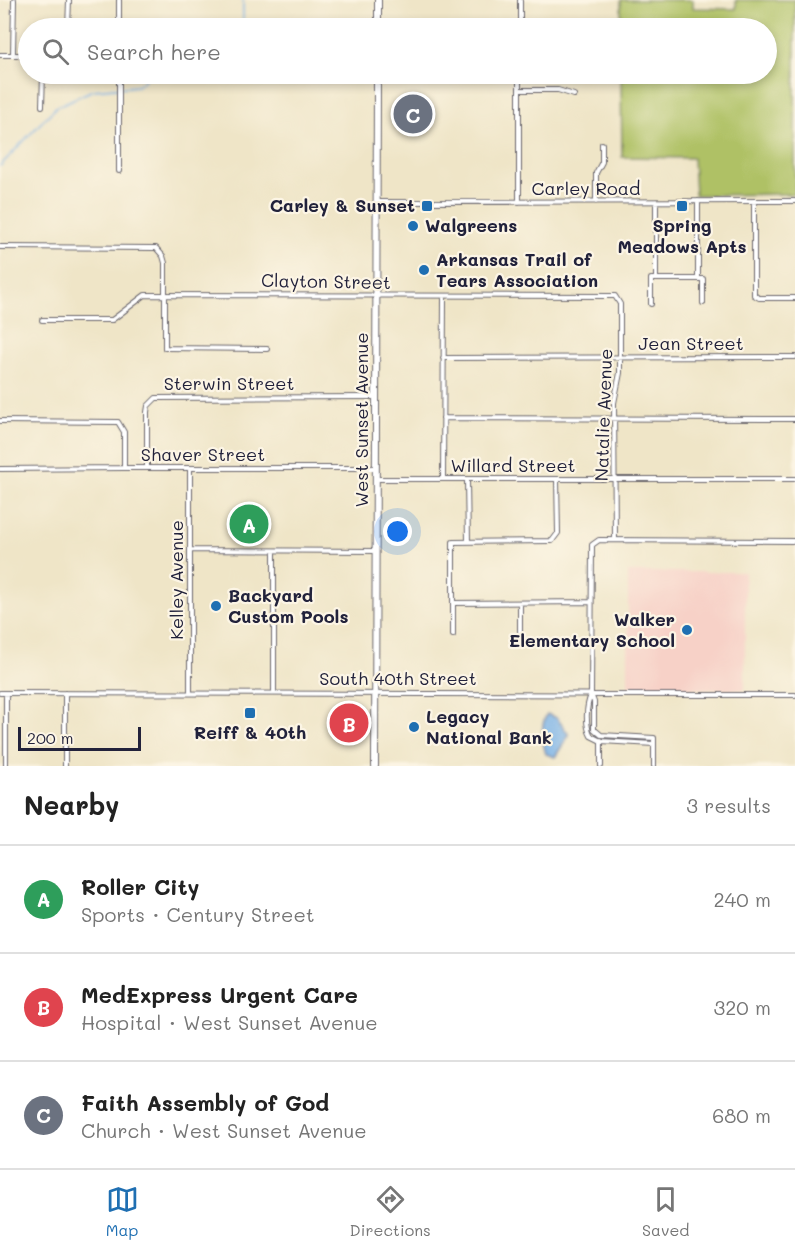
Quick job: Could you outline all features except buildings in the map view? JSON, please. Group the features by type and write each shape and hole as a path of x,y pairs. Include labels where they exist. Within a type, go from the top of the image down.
{"highway":[{"path":"378,0 378,18"},
{"name":"West Sunset Avenue","path":"375,766 377,84"}],"street":[{"path":"13,55 14,0"},
{"path":"68,18 69,0"},
{"path":"119,0 119,18"},
{"path":"520,0 520,18"},
{"path":"0,55 18,55"},
{"path":"42,106 43,84"},
{"path":"119,84 119,171"},
{"path":"519,84 519,202"},
{"path":"519,90 558,90 574,95"},
{"path":"596,202 596,173 602,162 602,144"},
{"path":"698,201 698,279"},
{"path":"754,201 754,295 759,298 795,298"},
{"name":"Carley Road","path":"377,202 795,201"},
{"path":"656,202 656,279"},
{"path":"0,247 156,248 163,256 165,263 165,348 267,349"},
{"path":"651,304 651,279 703,279 703,303"},
{"name":"Clayton Street","path":"42,321 112,320 138,298 165,294 618,297"},
{"path":"443,479 444,296"},
{"name":"Natalie Avenue","path":"615,540 614,418 620,357 618,297"},
{"name":"Jean Street","path":"443,358 795,357"},
{"name":"Sterwin Street","path":"147,468 147,406 156,398 377,397"},
{"path":"443,418 795,419"},
{"name":"Shaver Street","path":"0,421 118,422 124,432 124,468 376,468"},
{"path":"0,469 124,468"},
{"name":"Kelley Avenue","path":"190,468 190,693"},
{"name":"Willard Street","path":"376,479 795,479"},
{"path":"453,635 453,542 549,542 555,539 558,533 557,479"},
{"path":"467,480 468,542"},
{"path":"654,766 654,738 601,735 594,729 594,702 591,694 592,545 596,541 615,540 795,541"},
{"path":"190,550 376,551"},
{"path":"274,550 274,693"},
{"path":"453,603 591,602"},
{"path":"520,603 520,632"},
{"name":"South 40th Street","path":"0,693 795,695"},
{"path":"6,693 6,766"},
{"path":"65,693 65,766"},
{"path":"591,694 588,702 588,732 601,741 654,744"},
{"path":"601,735 601,766"}],"shaded area":[{"name":"Walker Elementary School","path":"628,572 745,572 745,690 628,687"}],"green space":[{"path":"621,0 693,0 693,8 736,9 736,0 795,0 795,194 695,195 693,158 622,157 621,84 777,84 777,18 621,18"}],"water":[{"path":"547,714 557,718 569,735 555,757 546,754 543,744 542,734"}],"waterway":[{"path":"243,0 243,18"},
{"path":"0,166 56,107 93,90 140,84"}],"place":[{"name":"Faith Assembly of God","path":"413,114"},
{"name":"Carley & Sunset","path":"427,206"},
{"name":"Spring Meadows Apts","path":"682,206"},
{"name":"Walgreens","path":"413,226"},
{"name":"Arkansas Trail of Tears Association","path":"424,270"},
{"name":"Roller City","path":"249,524"},
{"name":"Backyard Custom Pools","path":"216,606"},
{"name":"Walker Elementary School","path":"687,630"},
{"name":"Reiff & 40th","path":"250,713"},
{"name":"MedExpress Urgent Care","path":"349,723"},
{"name":"Legacy National Bank","path":"414,727"}]}
